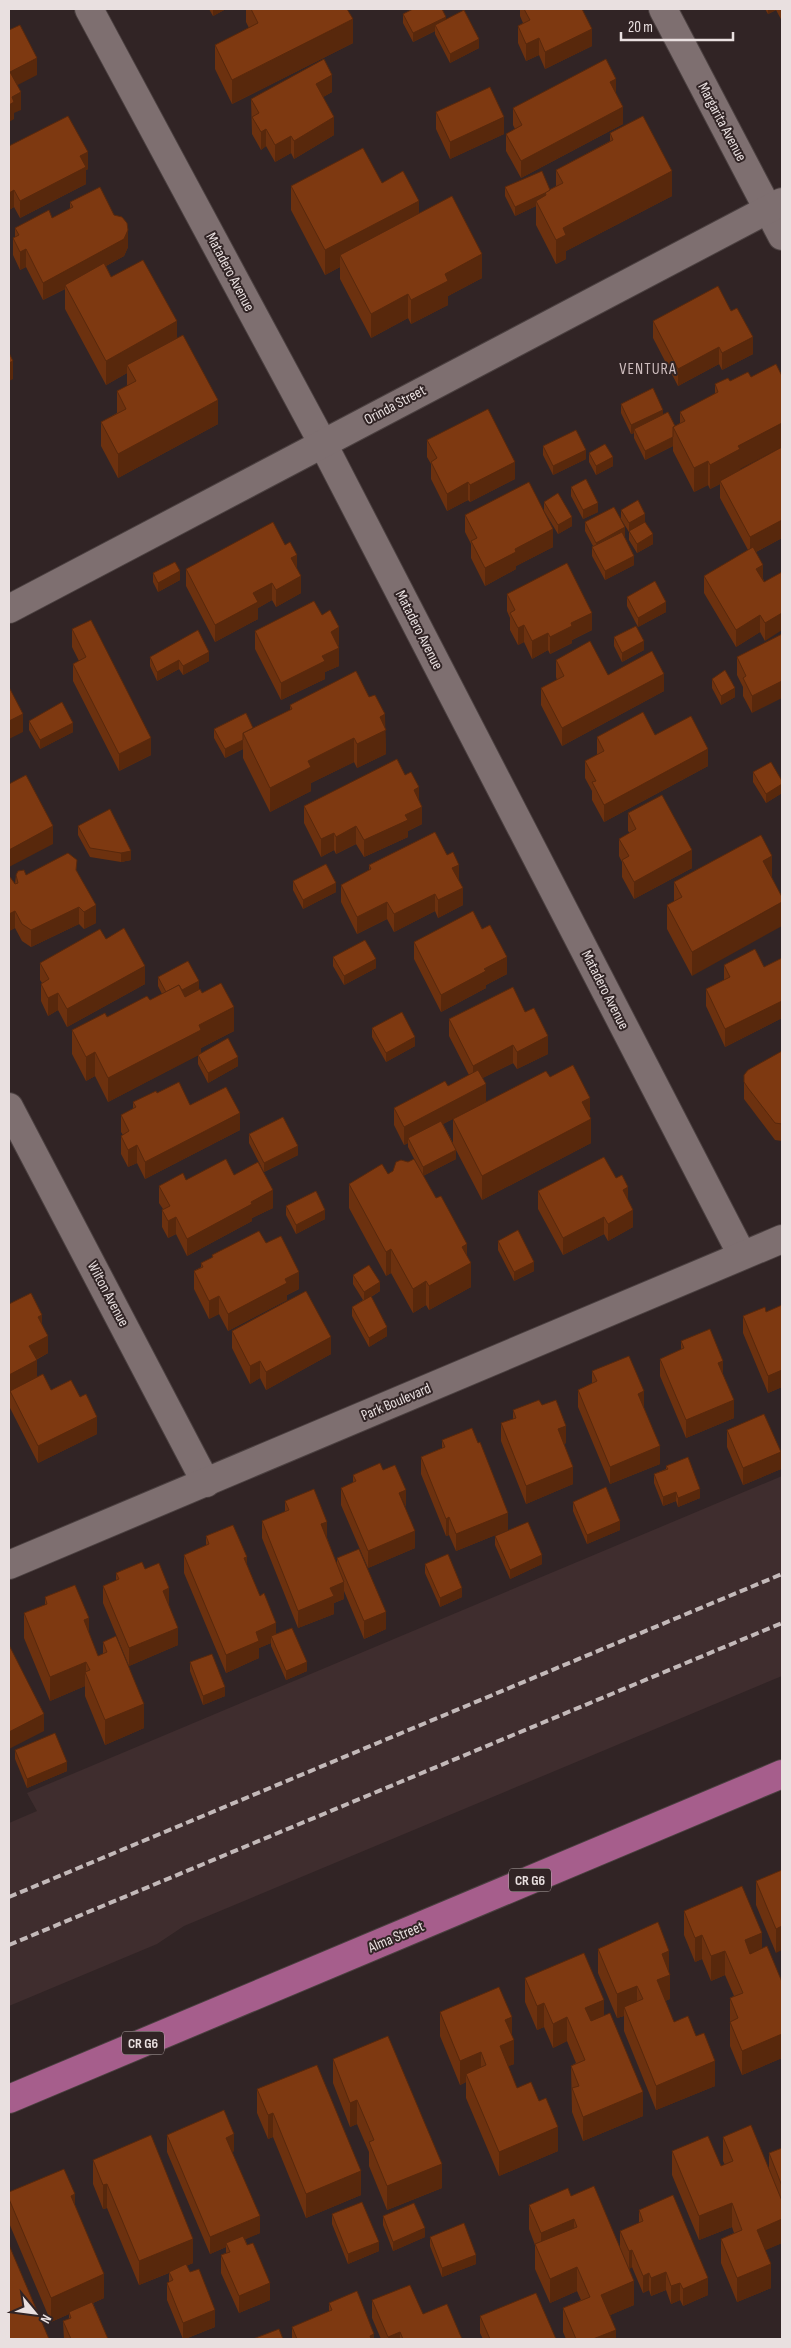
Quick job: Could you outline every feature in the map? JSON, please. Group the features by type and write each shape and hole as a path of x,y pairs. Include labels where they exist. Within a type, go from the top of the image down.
{"main road":[{"name":"Alma Street","path":"9,2099 782,1774"}],"street":[{"name":"Matadero Avenue","path":"89,9 322,444 742,1255"},
{"name":"Margarita Avenue","path":"663,9 775,205 782,236"},
{"name":"Orinda Street","path":"9,609 775,205"},
{"name":"Wilton Avenue","path":"9,1106 206,1482"},
{"name":"Park Boulevard","path":"9,1564 782,1239"}],"shaded area":[{"path":"782,1476 782,1676 184,1926 157,1944 9,2006 9,1823 37,1811 27,1793"}],"building":[{"path":"251,9 347,9 353,19 232,80 215,45 258,23"},
{"path":"413,9 442,9 446,17 413,33 403,14"},
{"path":"524,9 582,9 592,29 545,52 539,38 526,44 518,26 530,20"},
{"path":"464,10 479,39 450,54 435,25"},
{"path":"20,25 37,58 10,72 21,92 12,97 14,102 9,105 9,30"},
{"path":"324,59 332,75 316,84 334,117 294,141 291,136 275,145 266,129 261,132 252,117 259,113 251,99"},
{"path":"606,59 616,79 610,82 623,107 521,161 506,134 522,125 513,108"},
{"path":"490,87 504,117 450,142 436,112"},
{"path":"68,116 88,152 80,156 86,167 20,201 14,190 9,193 9,146"},
{"path":"643,116 672,171 563,228 566,235 556,240 536,201 546,195 545,192 563,183 556,170 613,140 610,133"},
{"path":"363,148 382,183 403,171 419,201 325,250 291,186"},
{"path":"542,171 550,190 515,207 505,187"},
{"path":"100,187 114,215 122,217 127,223 128,230 124,239 43,283 26,249 20,252 13,238 19,235 15,228 49,210 52,218 73,207 70,202"},
{"path":"452,196 482,254 445,274 448,281 411,300 408,294 371,314 340,255"},
{"path":"143,260 177,321 106,361 65,285 104,263 111,277"},
{"path":"718,286 731,311 737,308 753,337 722,353 719,347 678,369 653,321"},
{"path":"183,335 218,400 118,454 101,422 126,409 117,391 136,381 127,365"},
{"path":"9,353 13,361 9,363"},
{"path":"776,364 782,376 782,423 738,446 740,449 710,465 708,461 694,468 673,427 685,421 680,412 718,392 715,384 728,378 730,381 748,372 751,377"},
{"path":"653,388 663,410 631,425 621,404"},
{"path":"488,409 515,462 470,485 468,482 447,494 431,462 437,458 427,440"},
{"path":"668,412 675,426 673,427 673,437 645,451 634,429"},
{"path":"576,430 586,450 553,466 543,446"},
{"path":"605,444 613,457 596,466 589,453"},
{"path":"782,447 782,520 750,537 720,481"},
{"path":"586,479 598,503 583,510 571,487"},
{"path":"529,482 553,529 515,549 516,552 485,568 471,541 477,538 465,515"},
{"path":"558,493 572,517 558,525 544,502"},
{"path":"638,500 645,514 629,523 621,510"},
{"path":"614,507 625,527 596,543 585,522"},
{"path":"273,522 285,545 290,542 297,555 291,558 301,576 276,590 272,583 253,593 258,602 215,625 186,569"},
{"path":"645,522 653,534 637,544 629,531"},
{"path":"622,532 634,556 605,571 592,547"},
{"path":"753,547 763,565 756,569 764,582 782,572 782,613 765,623 760,615 736,630 704,576"},
{"path":"175,562 180,571 158,583 153,573"},
{"path":"567,563 592,613 571,623 572,626 550,637 548,633 532,641 524,625 518,628 510,613 515,610 507,594"},
{"path":"655,581 666,602 638,618 627,597"},
{"path":"314,601 322,615 330,610 339,627 331,632 339,648 322,656 325,661 281,683 255,631"},
{"path":"91,620 151,738 119,754 73,664 86,657 72,629"},
{"path":"636,626 644,641 622,653 614,637"},
{"path":"198,630 209,652 183,666 179,660 157,672 150,657"},
{"path":"782,634 782,681 752,696 743,678 746,676 737,657"},
{"path":"590,641 608,675 652,651 664,674 562,728 541,688 564,676 556,660"},
{"path":"725,670 735,688 721,696 712,679"},
{"path":"356,671 369,697 375,695 385,714 380,717 386,730 357,744 354,738 308,761 311,767 270,788 243,733 292,709 290,705"},
{"path":"9,687 23,714 9,721"},
{"path":"62,702 73,723 40,740 29,721"},
{"path":"643,712 655,735 691,716 708,749 604,805 592,782 596,781 585,761 604,751 597,737"},
{"path":"246,713 253,728 243,733 243,740 225,749 214,729"},
{"path":"397,759 405,775 411,772 419,787 414,790 422,807 405,815 408,820 364,840 356,826 336,837 334,833 321,839 304,806"},
{"path":"771,762 782,784 766,794 753,772"},
{"path":"26,775 53,826 9,850 9,784"},
{"path":"662,795 692,850 634,882 622,860 629,856 619,839 636,829 628,813"},
{"path":"110,809 131,851 121,853 90,848 78,826"},
{"path":"435,832 447,855 453,852 459,865 452,868 463,888 438,900 435,894 394,914 387,902 357,917 341,885 371,869 369,865"},
{"path":"761,835 772,856 763,861 782,897 782,902 692,952 667,905 682,897 674,882"},
{"path":"68,853 77,860 76,870 96,905 84,912 79,907 31,930 22,924 15,911 9,914 9,878 15,884 18,883 16,875 18,871 24,870 26,875"},
{"path":"326,864 336,883 303,900 293,881"},
{"path":"473,911 482,929 490,925 507,957 484,969 486,971 441,995 414,942"},
{"path":"124,928 145,966 67,1009 58,993 48,998 41,984 49,979 40,963 100,929 106,939"},
{"path":"365,940 376,959 344,976 333,957"},
{"path":"755,949 764,967 782,958 782,1001 725,1029 706,989 730,977 724,965"},
{"path":"188,961 199,981 182,990 179,985 166,992 158,977"},
{"path":"221,983 234,1007 199,1025 201,1030 108,1078 95,1052 86,1057 72,1030 105,1013 107,1017 147,996 150,1000 179,985 185,997 200,989 202,993"},
{"path":"513,987 525,1012 534,1008 548,1036 517,1052 513,1045 473,1066 449,1019"},
{"path":"402,1012 415,1037 386,1053 372,1028"},
{"path":"228,1038 238,1057 208,1073 198,1055"},
{"path":"782,1051 782,1124 775,1123 744,1082 744,1075 748,1070"},
{"path":"573,1065 590,1098 582,1102 591,1119 482,1176 453,1119 546,1071 550,1077"},
{"path":"478,1070 486,1084 404,1127 394,1108 445,1081 448,1086"},
{"path":"179,1082 190,1105 226,1087 240,1113 145,1162 137,1145 128,1150 121,1136 129,1131 121,1115 136,1107 133,1102"},
{"path":"283,1117 298,1146 264,1163 249,1134"},
{"path":"441,1121 456,1150 423,1167 408,1138"},
{"path":"604,1157 616,1178 622,1175 628,1187 623,1190 633,1210 608,1224 604,1217 563,1238 538,1191"},
{"path":"226,1159 234,1175 258,1162 273,1190 251,1202 252,1204 187,1239 176,1217 168,1221 162,1210 170,1206 159,1186 183,1173 186,1180"},
{"path":"414,1159 436,1198 441,1196 467,1244 462,1247 471,1263 429,1286 426,1281 413,1289 391,1249 386,1252 349,1184 382,1164 388,1174 393,1171 396,1162 401,1160 408,1162"},
{"path":"316,1191 325,1210 296,1225 286,1206"},
{"path":"518,1230 534,1262 514,1272 498,1241"},
{"path":"259,1231 266,1243 281,1236 299,1272 285,1279 287,1283 228,1314 219,1296 209,1301 194,1271 203,1267 201,1263 213,1257 212,1255"},
{"path":"369,1265 380,1282 364,1292 353,1275"},
{"path":"306,1291 331,1337 266,1372 260,1361 250,1366 232,1331"},
{"path":"31,1293 42,1315 38,1317 48,1336 29,1346 37,1360 9,1375 9,1304"},
{"path":"371,1296 387,1327 369,1338 352,1307"},
{"path":"782,1305 782,1370 768,1376 743,1316 765,1307 766,1312"},
{"path":"710,1329 723,1361 718,1363 734,1400 686,1420 660,1359 684,1348 681,1341"},
{"path":"629,1356 644,1391 638,1394 660,1446 610,1467 578,1390 597,1381 592,1371"},
{"path":"43,1374 51,1390 71,1380 80,1397 86,1394 97,1417 38,1446 10,1391"},
{"path":"539,1400 542,1405 556,1400 566,1426 558,1429 573,1467 526,1486 501,1423 516,1418 513,1410"},
{"path":"764,1414 781,1452 743,1468 727,1430"},
{"path":"472,1428 478,1443 480,1442 508,1513 456,1534 449,1517 446,1519 421,1457 445,1447 442,1440"},
{"path":"688,1457 700,1489 678,1498 676,1492 663,1497 654,1474 668,1469 666,1466"},
{"path":"380,1463 383,1470 395,1465 406,1490 399,1493 415,1531 368,1551 341,1488 356,1481 353,1475"},
{"path":"606,1487 620,1521 587,1535 573,1502"},
{"path":"314,1489 327,1522 321,1524 344,1582 330,1588 334,1596 298,1611 262,1521 289,1510 285,1501"},
{"path":"528,1522 542,1555 510,1570 495,1536"},
{"path":"233,1525 247,1557 244,1558 260,1596 264,1593 276,1623 256,1632 259,1641 226,1655 184,1555 209,1544 206,1536"},
{"path":"359,1549 386,1612 364,1621 337,1558"},
{"path":"448,1554 462,1588 440,1598 425,1564"},
{"path":"142,1562 145,1569 159,1563 169,1588 163,1591 178,1628 129,1648 103,1586 119,1579 116,1573"},
{"path":"75,1585 89,1618 84,1620 98,1656 107,1652 103,1642 116,1636 144,1704 105,1720 85,1672 90,1670 86,1662 50,1677 24,1613 47,1604 45,1597"},
{"path":"292,1628 307,1662 286,1671 271,1636"},
{"path":"9,1645 44,1714 9,1732"},
{"path":"212,1654 225,1687 203,1696 190,1662"},
{"path":"55,1733 67,1762 27,1779 15,1750"},
{"path":"782,1870 782,1926 776,1929 756,1881"},
{"path":"742,1886 762,1933 745,1940 750,1954 767,1946 782,1982 782,2034 742,2051 730,2022 738,2018 730,1998 743,1993 725,1951 711,1956 702,1935 695,1938 684,1911"},
{"path":"658,1922 669,1951 662,1954 670,1975 657,1980 674,2022 688,2016 696,2036 704,2033 715,2061 656,2086 624,2007 643,1999 637,1986 617,1994 598,1949"},
{"path":"584,1953 604,2000 585,2008 591,2021 610,2013 643,2092 583,2117 572,2088 579,2086 571,2066 585,2060 567,2017 553,2024 544,2003 537,2006 525,1978"},
{"path":"499,1987 512,2017 505,2020 514,2040 500,2046 517,2088 531,2082 539,2101 546,2098 558,2127 499,2152 466,2074 486,2065 481,2052 460,2061 440,2012"},
{"path":"388,2036 442,2164 387,2186 369,2142 374,2140 357,2100 350,2103 333,2059"},
{"path":"317,2065 361,2171 306,2194 273,2113 268,2115 257,2089"},
{"path":"224,2110 234,2134 226,2138 260,2216 210,2237 167,2135"},
{"path":"751,2125 782,2201 782,2219 757,2230 771,2264 737,2278 721,2239 742,2230 732,2203 699,2216 672,2151 708,2136 721,2166 733,2161 723,2137"},
{"path":"151,2135 193,2239 139,2261 107,2184 103,2185 93,2160"},
{"path":"782,2148 782,2186 769,2153"},
{"path":"64,2169 75,2194 71,2196 104,2274 51,2298 9,2199 9,2192"},
{"path":"594,2186 634,2281 601,2295 616,2330 593,2339 576,2339 563,2308 590,2297 577,2267 550,2279 535,2244 577,2227 574,2219 541,2233 529,2205 568,2188 571,2196"},
{"path":"673,2195 708,2278 683,2289 680,2283 671,2286 666,2272 651,2278 649,2273 643,2276 632,2250 629,2251 620,2231 643,2221 639,2210"},
{"path":"362,2202 379,2242 348,2254 332,2214"},
{"path":"414,2203 425,2228 393,2242 383,2216"},
{"path":"464,2223 476,2255 442,2268 430,2237"},
{"path":"243,2236 247,2245 253,2243 270,2283 239,2296 221,2255 230,2252 226,2243"},
{"path":"9,2245 49,2339 9,2339"},
{"path":"186,2264 190,2272 199,2269 215,2310 183,2323 167,2283 173,2280 169,2272"},
{"path":"410,2285 423,2314 447,2304 462,2339 403,2339 400,2332 388,2337 372,2300"},
{"path":"357,2291 374,2334 370,2336 371,2339 297,2339 292,2327 332,2310 329,2303"},
{"path":"536,2293 556,2339 490,2339 480,2316"},
{"path":"92,2302 108,2339 71,2339 63,2321 71,2318 69,2312"},
{"path":"279,2329 283,2339 253,2339"}],"railway":[{"path":"9,1897 782,1574"},
{"path":"9,1945 782,1623"}],"district":[{"name":"VENTURA","path":"648,369"}]}
